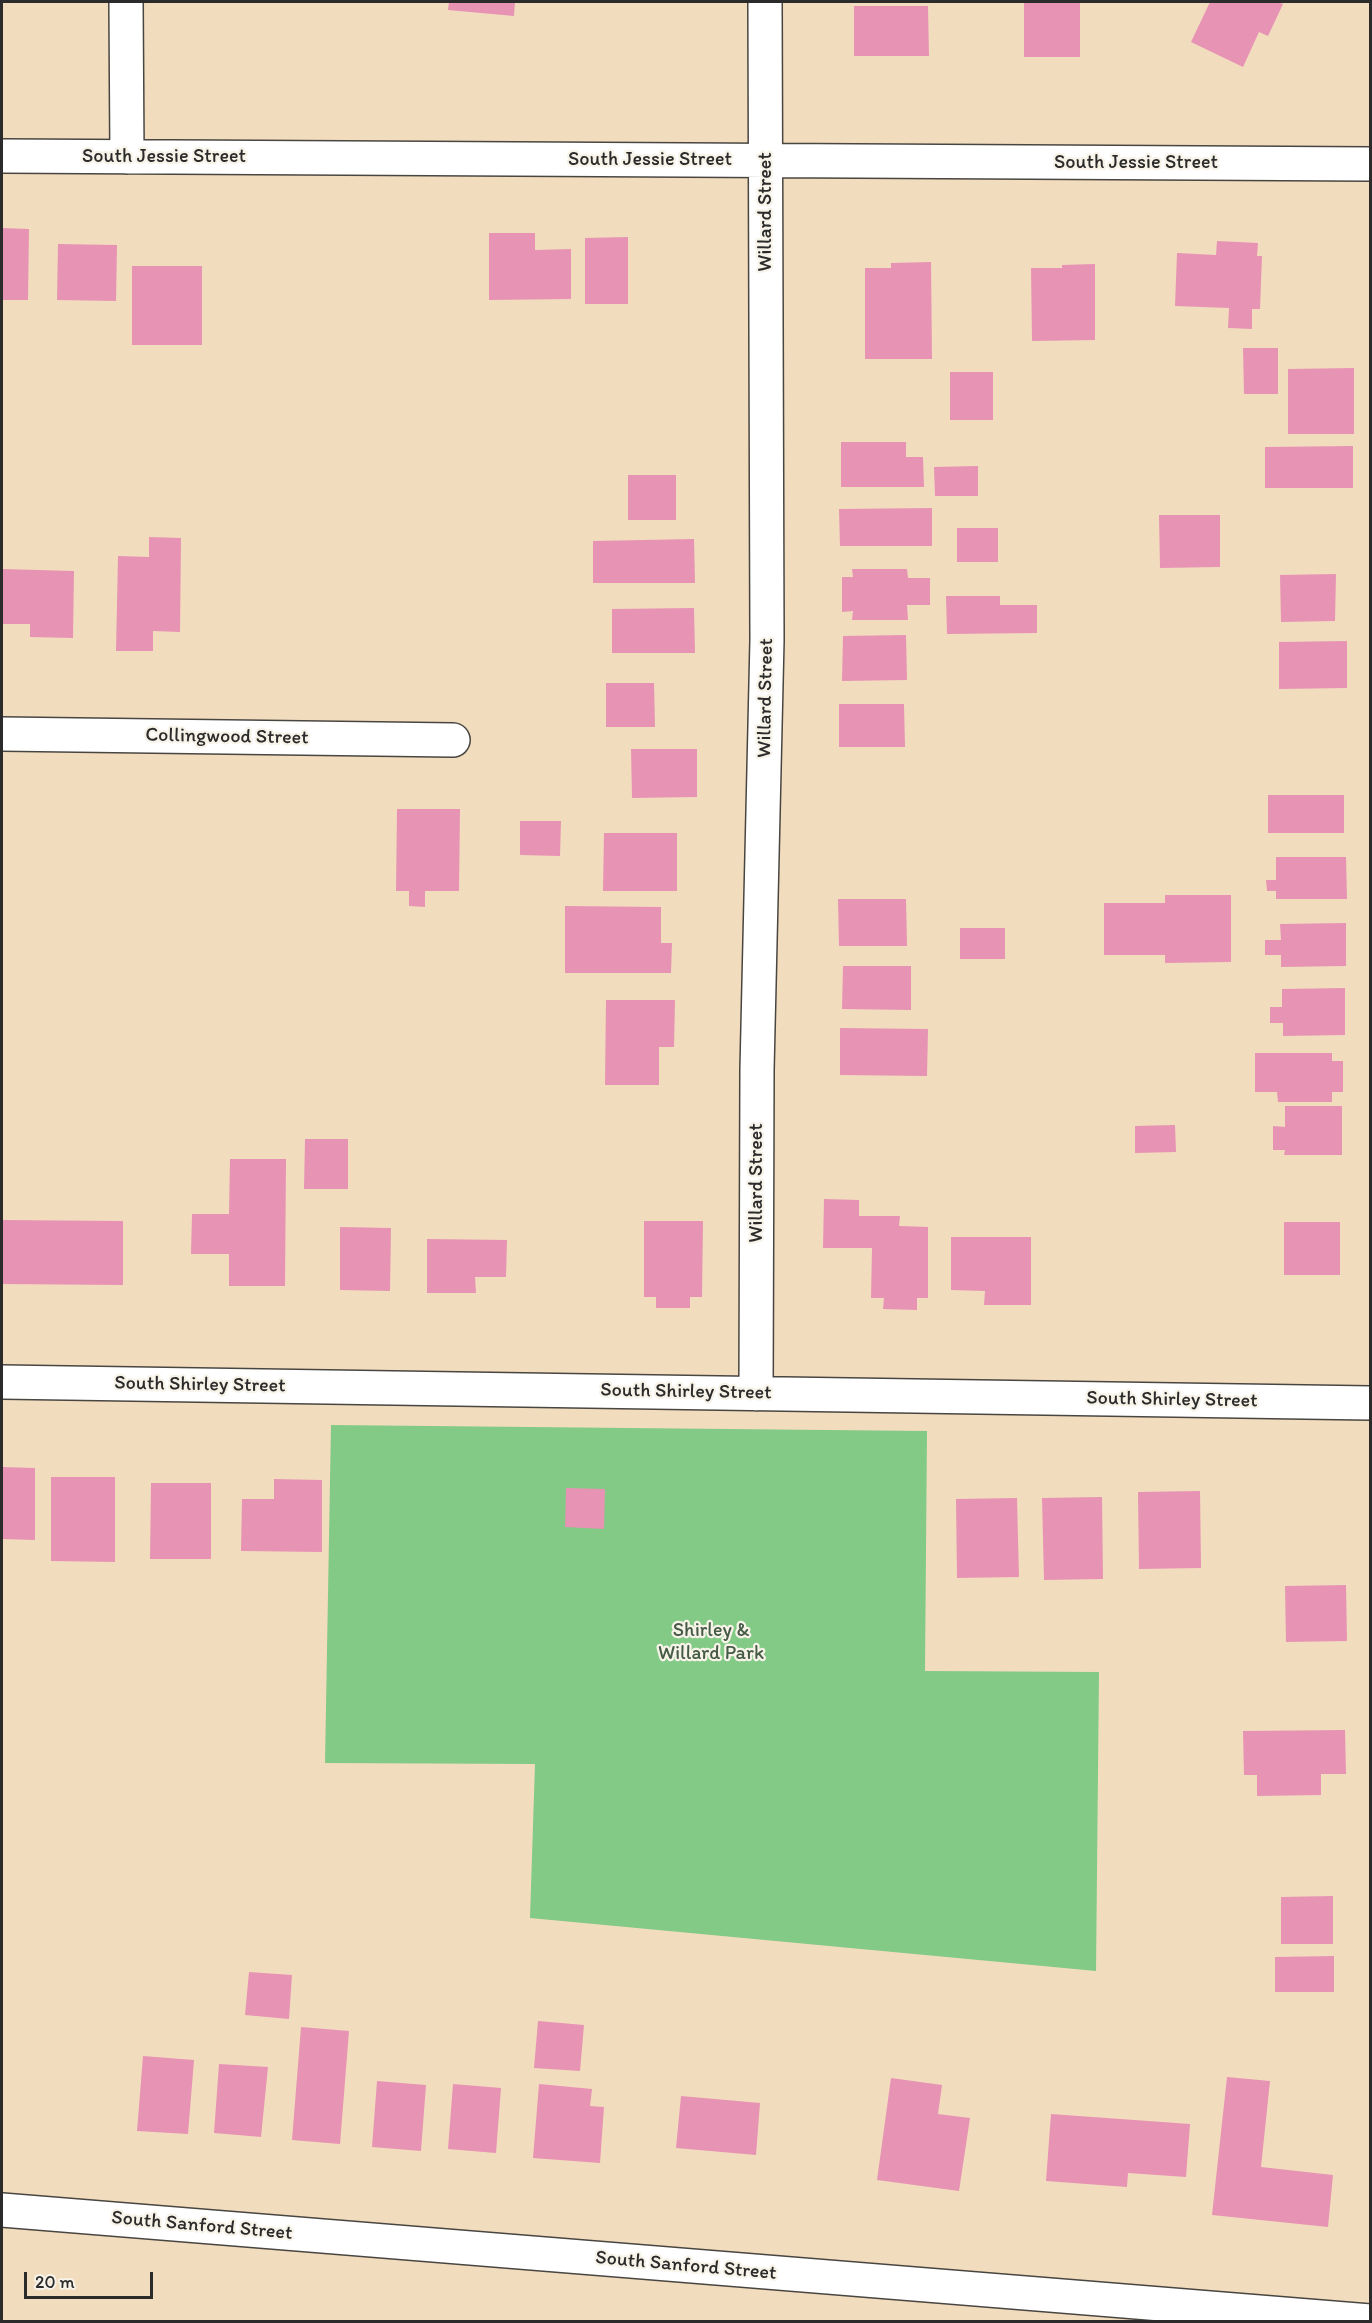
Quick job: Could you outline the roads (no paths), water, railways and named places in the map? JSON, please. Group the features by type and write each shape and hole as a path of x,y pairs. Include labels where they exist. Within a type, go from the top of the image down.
{"street":[{"path":"126,2 127,157"},
{"name":"Willard Street","path":"756,1394 757,1070 767,640 765,2"},
{"name":"South Jessie Street","path":"2,156 1371,164"},
{"name":"Collingwood Street","path":"2,734 453,740"},
{"name":"South Shirley Street","path":"2,1382 1371,1402"},
{"name":"South Sanford Street","path":"2,2210 1371,2321"}],"park label":[{"name":"Shirley & Willard Park","path":"711,1642"}]}
